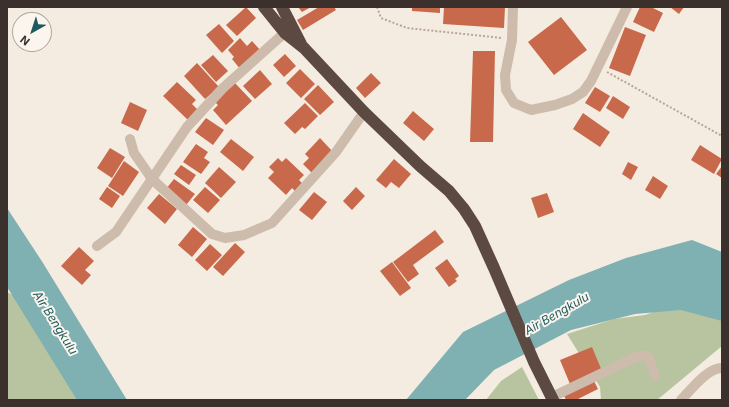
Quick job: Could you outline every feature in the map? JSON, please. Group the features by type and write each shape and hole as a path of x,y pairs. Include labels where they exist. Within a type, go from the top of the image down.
{"highway":[{"path":"264,7 289,29 304,48 364,112 420,166 449,191 464,209 475,226 534,362 552,399"},
{"path":"282,7 289,29"}],"street":[{"path":"513,7 512,40 505,75 506,90 514,103 520,107 531,110 556,105 572,99 583,92 591,81 627,7"},
{"path":"97,246 116,232 200,112 251,62 289,29"},
{"path":"130,139 134,153 152,179 212,234 225,238 244,236 272,223 336,152 364,112"},
{"path":"552,399 638,356 645,356 649,358 655,376"},
{"path":"681,400 708,374 717,368 722,368"}],"path":[{"path":"377,7 381,18 407,28 512,40"},
{"path":"597,67 722,136"}],"green space":[{"path":"7,292 31,305 96,400 7,400"},
{"path":"686,300 722,310 722,346 657,400 601,400 600,387 567,334 614,319 645,315"},
{"path":"522,367 539,400 486,400 501,381"}],"water":[{"name":"Air Bengkulu","path":"7,208 43,263 127,400 77,400 7,287"},
{"name":"Air Bengkulu","path":"692,240 722,252 722,321 681,310 635,314 571,330 494,370 465,400 406,400 463,332 569,280 626,258"}],"building":[{"path":"246,7 256,18 237,36 226,25"},
{"path":"298,7 311,7 302,12"},
{"path":"319,7 334,7 336,10 303,30 297,20"},
{"path":"412,7 440,7 440,13 412,11"},
{"path":"444,7 505,7 504,28 443,24"},
{"path":"640,7 651,7 663,13 654,32 633,22"},
{"path":"670,7 684,7 679,14"},
{"path":"561,17 587,50 554,75 528,42"},
{"path":"219,24 234,41 222,53 206,35"},
{"path":"625,27 646,35 630,76 609,68"},
{"path":"240,38 247,46 252,41 261,51 241,70 232,59 234,57 228,50"},
{"path":"473,51 495,51 493,142 470,142"},
{"path":"285,54 296,66 284,77 273,65"},
{"path":"213,55 228,71 216,82 201,65"},
{"path":"197,63 219,87 205,99 184,76"},
{"path":"300,69 315,84 301,98 286,83"},
{"path":"260,70 272,84 255,99 243,86"},
{"path":"371,73 381,83 365,98 356,88"},
{"path":"177,82 196,100 192,104 198,110 188,120 163,96"},
{"path":"234,82 252,101 226,125 213,110 218,105 213,100"},
{"path":"318,85 334,102 320,115 304,99"},
{"path":"595,87 610,96 600,112 585,103"},
{"path":"613,96 630,107 623,119 606,108"},
{"path":"130,102 147,110 138,131 121,123"},
{"path":"305,103 318,116 305,129 302,127 295,134 284,123"},
{"path":"413,111 434,129 424,141 403,123"},
{"path":"583,113 610,132 600,147 573,129"},
{"path":"206,118 224,130 213,145 195,132"},
{"path":"320,138 333,152 312,173 303,164 309,158 305,154"},
{"path":"231,139 254,157 243,171 220,152"},
{"path":"196,144 208,152 204,158 210,162 201,174 183,162"},
{"path":"700,145 722,159 714,174 691,160"},
{"path":"110,148 125,157 112,178 97,168"},
{"path":"278,158 282,162 286,158 304,175 299,180 302,183 295,191 292,188 286,195 268,178 274,172 269,167"},
{"path":"394,159 411,174 399,188 391,182 386,188 376,180"},
{"path":"124,161 139,172 123,196 108,186"},
{"path":"628,162 638,167 631,180 622,174"},
{"path":"181,165 196,175 189,185 174,174"},
{"path":"722,166 722,178 716,174"},
{"path":"219,167 236,182 221,198 205,183"},
{"path":"653,176 668,186 660,199 645,190"},
{"path":"174,179 195,194 186,205 166,189"},
{"path":"107,187 120,196 112,208 99,199"},
{"path":"205,187 220,200 208,213 193,200"},
{"path":"356,187 365,196 352,210 343,201"},
{"path":"314,192 327,202 312,220 299,210"},
{"path":"547,193 554,212 538,218 531,198"},
{"path":"159,194 177,209 165,224 147,208"},
{"path":"193,227 207,239 192,257 178,245"},
{"path":"435,230 444,242 413,265 419,274 408,282 393,262"},
{"path":"235,243 245,252 223,276 213,267"},
{"path":"210,244 222,255 207,271 195,260"},
{"path":"79,247 94,261 85,270 91,275 82,285 61,266"},
{"path":"447,259 459,276 455,279 457,281 449,287 435,268"},
{"path":"392,262 411,288 400,296 380,271"},
{"path":"592,347 602,371 570,384 560,360"},
{"path":"593,379 598,389 576,400 566,400 563,393"}]}
